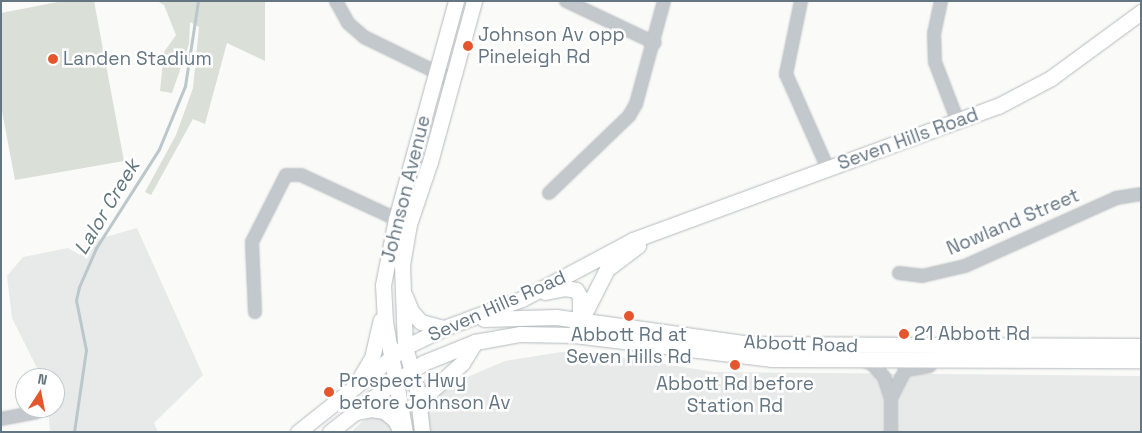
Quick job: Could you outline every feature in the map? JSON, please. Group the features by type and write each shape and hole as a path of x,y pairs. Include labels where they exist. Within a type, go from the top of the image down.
{"main road":[{"name":"Johnson Avenue","path":"422,432 420,407 406,347 402,288 402,222 456,1"},
{"name":"Johnson Avenue","path":"405,432 383,301 387,255 402,222 452,80 474,1"},
{"name":"Seven Hills Road","path":"298,432 406,347 444,328 522,299 633,240 998,106 1050,78 1141,12"},
{"name":"Seven Hills Road","path":"577,328 608,269 658,232"},
{"path":"402,288 418,320 444,328"},
{"path":"522,299 571,288 580,297 577,328"},
{"path":"354,387 376,346 383,301"},
{"name":"Abbott Road","path":"463,321 532,316 577,328 733,356 856,359 1141,360"},
{"name":"Abbott Road","path":"475,342 520,334 577,328 750,344 1141,346"},
{"name":"Seven Hills Road","path":"330,432 396,380 412,370 475,342"},
{"path":"420,407 431,392 462,363 475,342"},
{"path":"353,414 371,409 384,410 396,420 401,432"}],"street":[{"path":"336,1 341,15 356,31 452,80"},
{"path":"566,1 655,43"},
{"path":"549,193 629,116 636,104 655,43 664,1"},
{"path":"801,1 786,74 828,169"},
{"path":"942,1 934,34 935,62 958,122"},
{"path":"255,312 252,242 280,182 293,174 402,222"},
{"name":"Nowland Street","path":"898,273 922,276 965,266 1116,198 1141,194"},
{"path":"891,398 905,370 973,358"},
{"path":"856,359 879,370 891,398 891,432"},
{"path":"1,419 15,416"}],"shaded area":[{"name":"Landen Stadium","path":"63,1 94,1 124,161 15,180 1,106 1,13"},
{"path":"157,1 265,1 265,61 227,43 205,124 193,119 151,195 145,192 176,135 193,88 199,27 190,22 189,44 172,93 160,91 164,52 176,35 164,5"},
{"path":"137,228 203,375 154,423 158,432 50,432 49,418 65,418 65,368 37,368 12,318 7,276 23,257 68,248 80,255 88,242"},
{"path":"561,352 615,356 714,372 1141,376 1141,432 351,432 363,421 505,361"}],"waterway":[{"name":"Lalor Creek","path":"74,432 86,350 76,300 79,287 96,248 159,149 185,86 198,1"}],"place":[{"name":"Johnson Av opp Pineleigh Rd","path":"468,46"},
{"name":"Landen Stadium","path":"53,59"},
{"name":"Abbott Rd at Seven Hills Rd","path":"629,316"},
{"name":"21 Abbott Rd","path":"904,334"},
{"name":"Abbott Rd before Station Rd","path":"735,365"},
{"name":"Prospect Hwy before Johnson Av","path":"329,392"}]}
